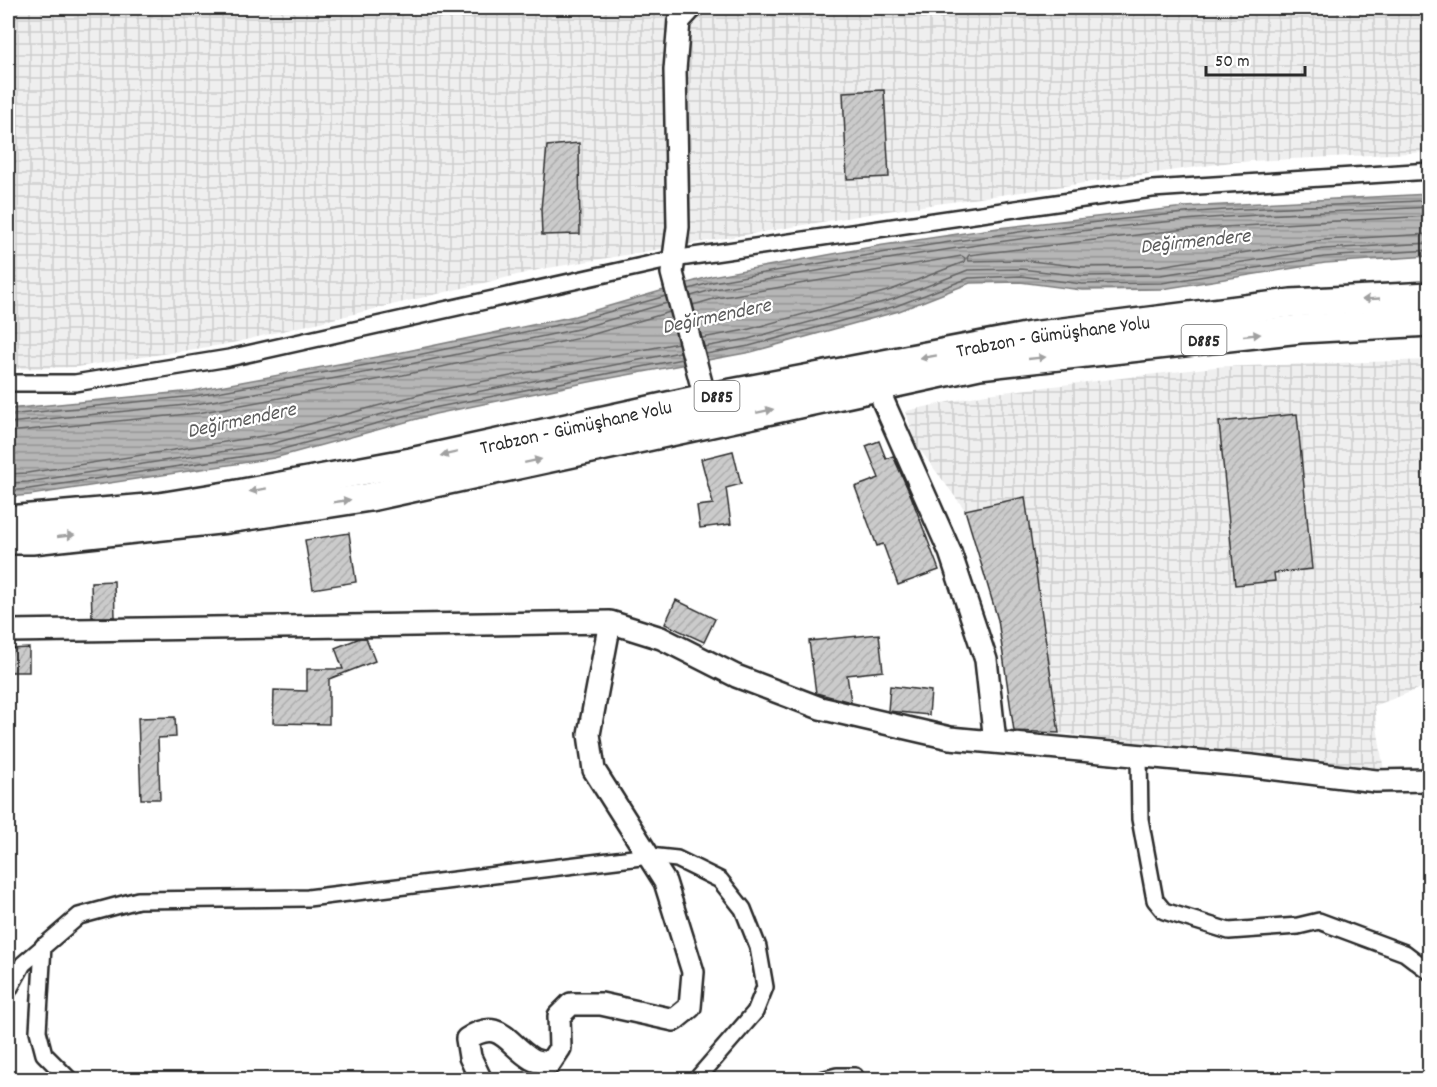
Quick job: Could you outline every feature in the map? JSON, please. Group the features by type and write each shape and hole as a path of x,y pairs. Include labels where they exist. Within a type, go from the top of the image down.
{"highway":[{"name":"Trabzon - Gümüşhane Yolu","path":"8,520 159,507 232,495 411,462 702,390 1031,336 1291,303 1430,296"},
{"name":"Trabzon - Gümüşhane Yolu","path":"8,540 32,540 228,519 370,497 979,365 1300,329 1430,322"}],"street":[{"path":"692,8 679,21 675,70 678,227 673,266 702,390"},
{"path":"8,383 75,382 229,358 673,266 1152,189 1430,171"},
{"path":"880,387 883,401 950,552 986,660 995,742"},
{"path":"481,1080 470,1057 467,1039 480,1030 499,1032 533,1061 550,1063 560,1048 559,1016 571,1004 601,1004 674,1020 690,1007 693,972 664,882 594,770 589,734 610,622"},
{"path":"8,631 610,622 661,638 736,676 820,708 950,738 1376,781 1430,780"},
{"path":"1139,756 1140,819 1155,900 1164,911 1229,931 1298,926 1319,921 1405,953 1430,972"},
{"path":"8,991 23,964 79,916 138,900 308,898 649,856 677,859 720,880 742,909 758,947 765,987 755,1012 696,1080"},
{"path":"43,946 38,1031 44,1054 70,1080"},
{"path":"821,1080 837,1076 855,1076"}],"shaded area":[{"path":"8,8 1429,8 1429,152 1232,162 887,211 542,269 228,344 77,367 8,369"},
{"path":"1429,360 1429,685 1374,706 1384,772 1059,733 1014,731 998,620 965,510 915,443 906,411 986,394 1215,367"}],"water":[{"name":"Değirmendere","path":"1429,194 1429,256 1325,263 1162,289 1082,290 1020,282 970,283 899,311 751,352 435,414 274,458 8,497 8,409 193,391 398,353 575,316 712,276 877,246 998,228 1185,207"}],"building":[{"path":"884,90 889,177 847,179 843,92"},
{"path":"579,143 580,234 542,235 541,209 547,146"},
{"path":"1297,414 1312,569 1274,573 1275,581 1235,585 1219,422"},
{"path":"879,441 886,459 893,456 939,570 898,585 883,544 877,546 855,487 879,478 866,446"},
{"path":"733,451 741,484 726,488 731,524 700,528 697,506 713,504 701,459"},
{"path":"1025,497 1059,733 1014,731 998,620 965,510"},
{"path":"349,533 356,582 313,589 305,540"},
{"path":"114,581 115,617 92,617 91,582"},
{"path":"676,600 715,619 704,642 665,624"},
{"path":"879,634 883,671 847,675 851,702 816,693 809,641"},
{"path":"360,638 366,638 375,661 329,679 329,724 273,723 274,690 307,691 307,669 343,669 335,648"},
{"path":"29,648 29,672 8,672 8,649"},
{"path":"890,686 931,691 929,715 888,711"},
{"path":"175,717 176,737 158,738 160,799 141,799 138,718"}]}
